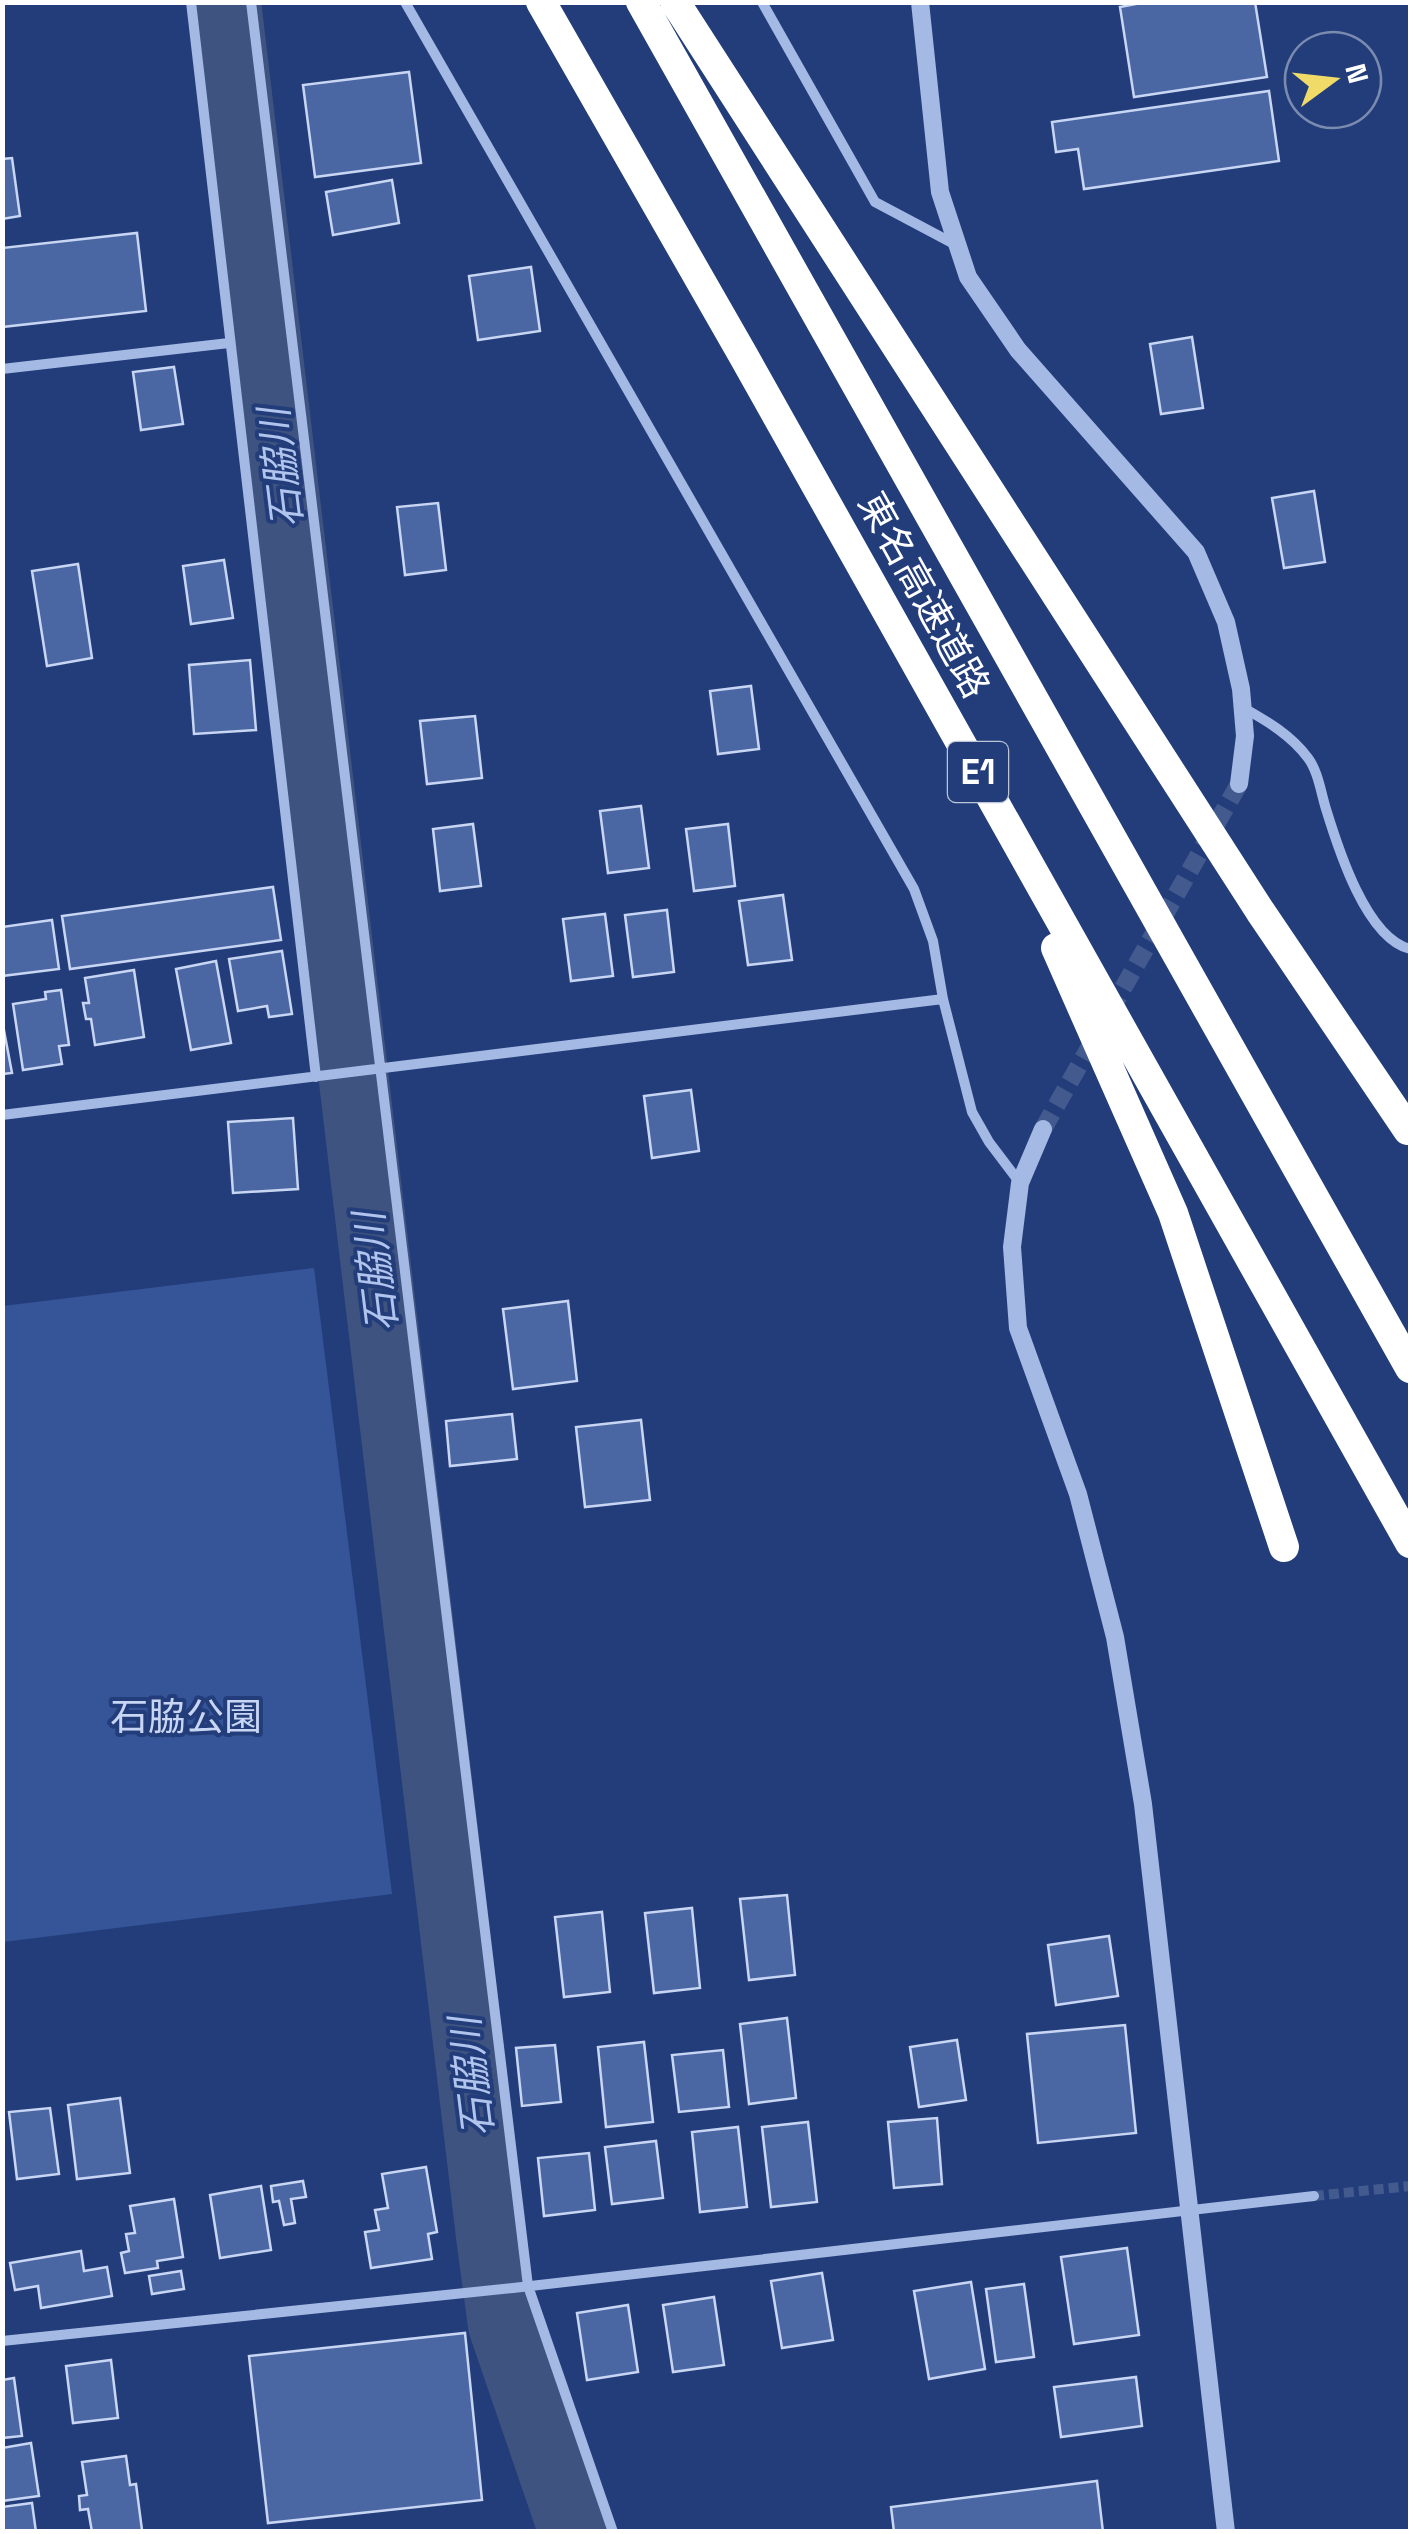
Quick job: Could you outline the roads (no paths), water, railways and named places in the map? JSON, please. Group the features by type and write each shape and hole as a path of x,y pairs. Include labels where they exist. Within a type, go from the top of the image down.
{"highway":[{"name":"東名高速道路","path":"541,2 1410,1543"},
{"name":"東名高速道路","path":"642,2 1410,1368"},
{"path":"675,2 1260,910 1408,1130"},
{"path":"984,784 1173,1213 1284,1547"}],"street":[{"path":"190,2 316,1076"},
{"path":"251,2 528,2286 613,2532"},
{"path":"405,2 914,889 933,942 972,1112 1020,1183"},
{"path":"762,2 875,202 958,246"},
{"path":"920,2 940,192 968,277 1018,350 1196,552 1226,622 1242,707 1245,736 1239,784"},
{"path":"2,368 229,343"},
{"path":"1242,707 1282,730 1311,761 1333,830 1371,917 1402,946 1410,948"},
{"path":"2,1115 943,999"},
{"path":"1043,1129 1020,1183 1012,1247 1018,1328 1078,1494 1115,1638 1143,1804 1226,2532"},
{"path":"2,2341 513,2288 1314,2196"}],"waterway":[{"name":"石脇川","path":"226,2 503,2325 574,2532"}],"tunnel":[{"path":"1043,1129 1239,784"},
{"path":"1314,2196 1410,2186"}],"park label":[{"name":"石脇公園","path":"186,1717"}]}
